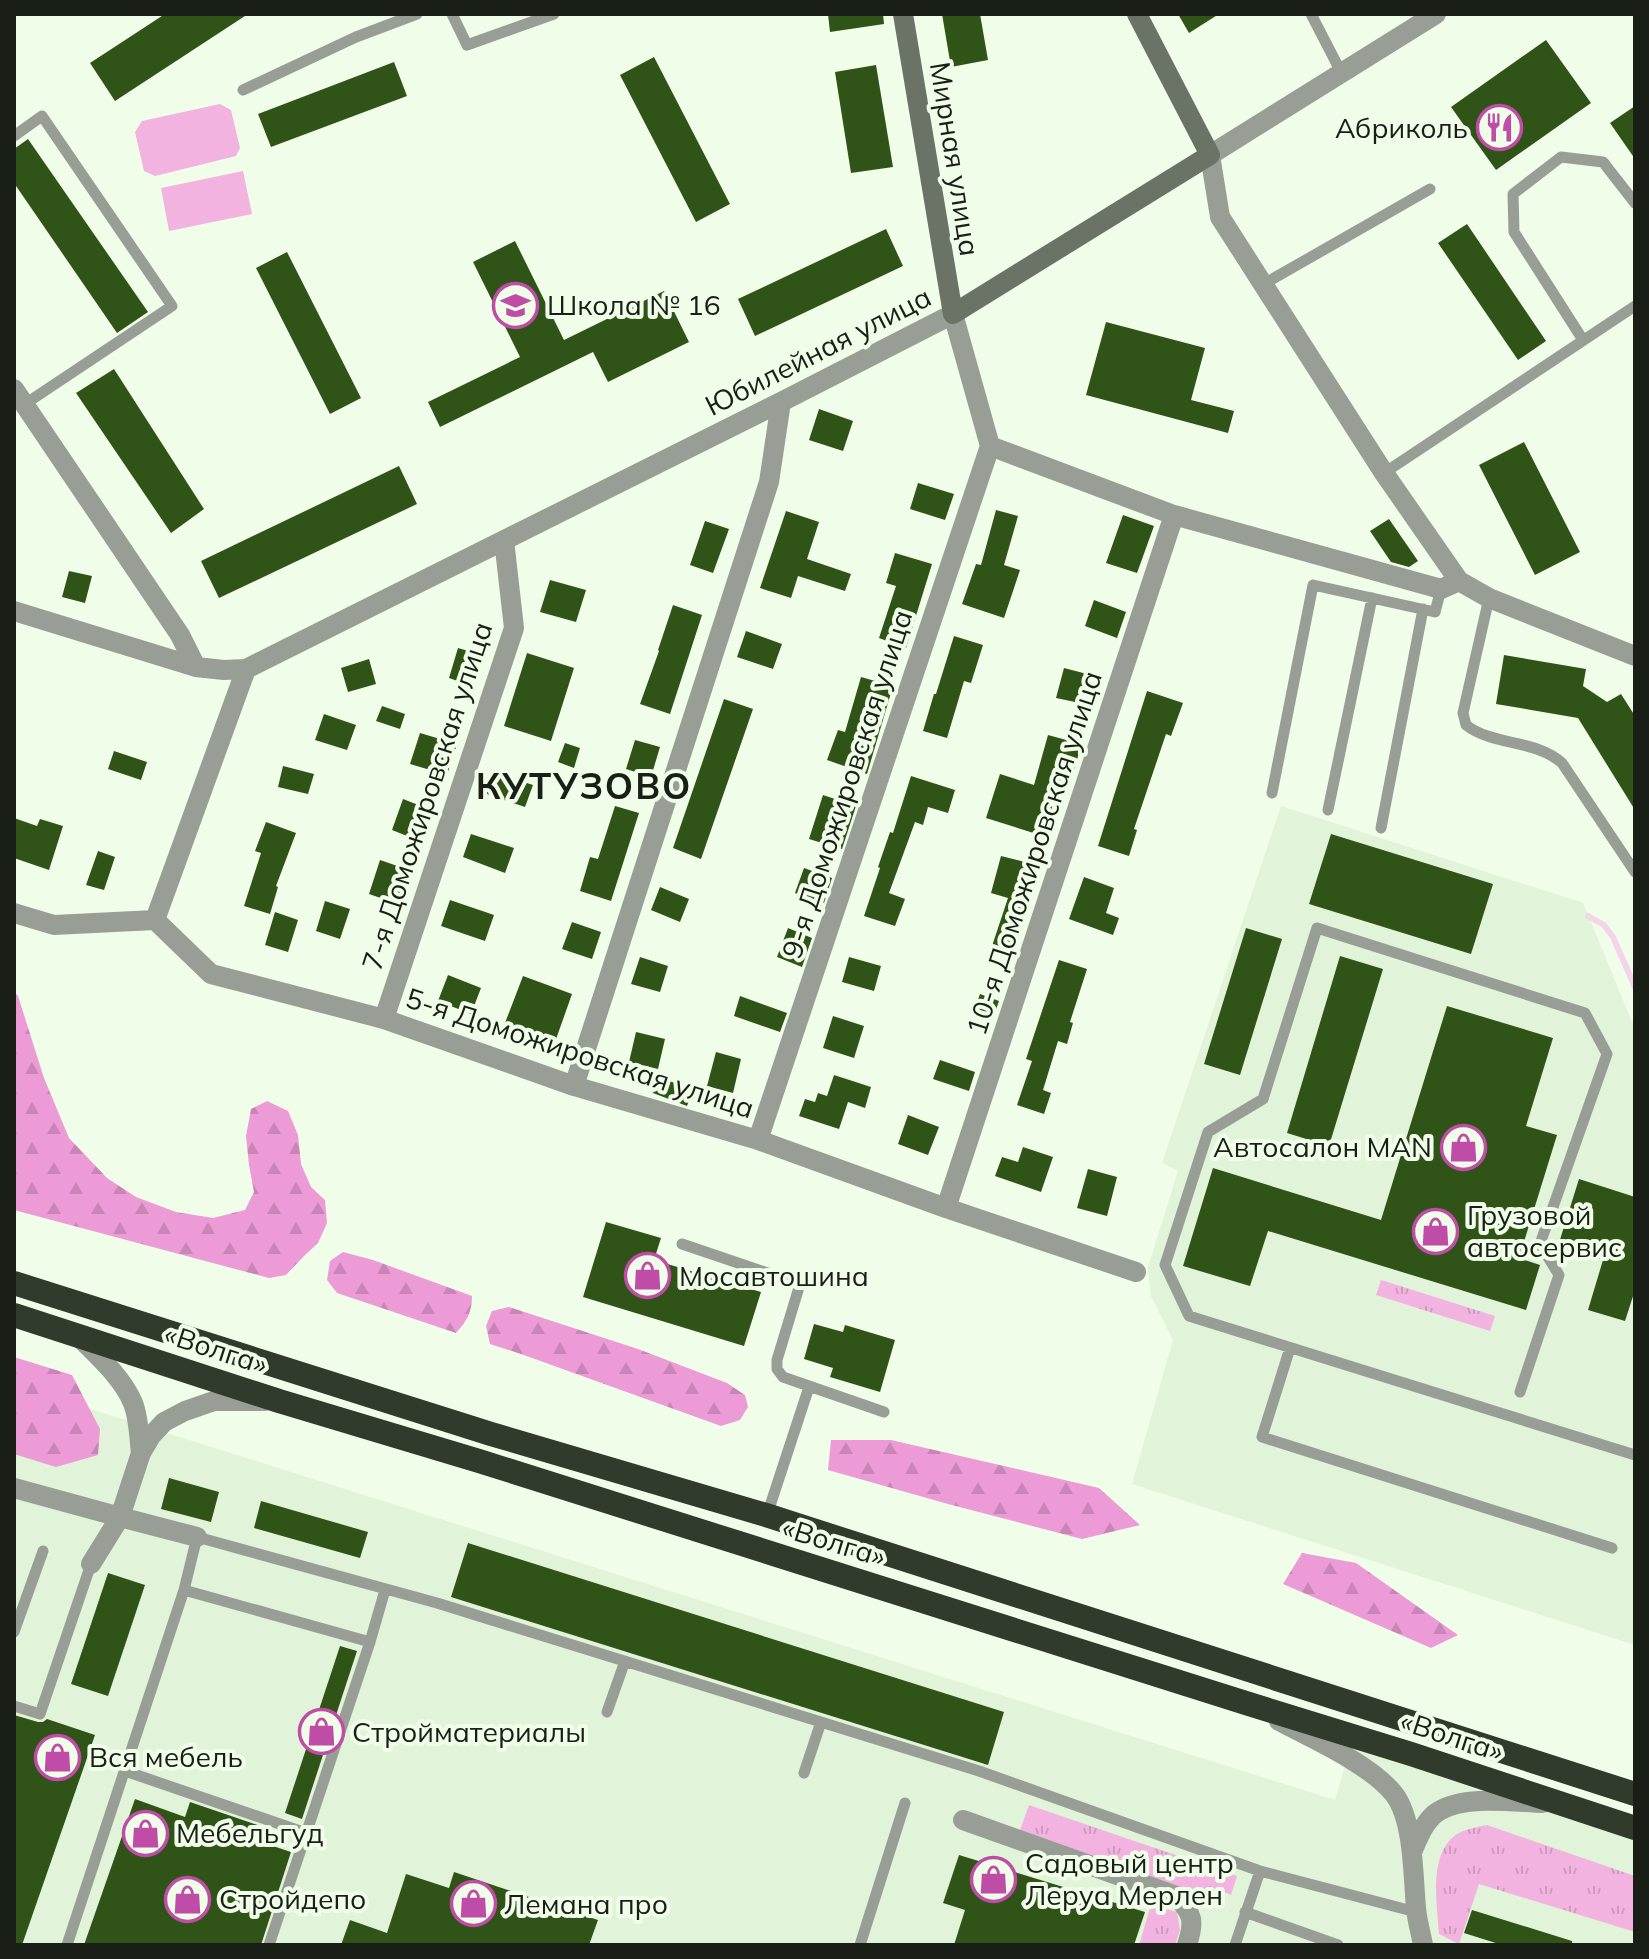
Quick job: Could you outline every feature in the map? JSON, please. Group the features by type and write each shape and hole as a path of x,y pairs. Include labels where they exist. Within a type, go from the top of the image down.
{"highway":[{"name":"«Волга»","path":"14,1283 491,1434 766,1515 1635,1794"},
{"name":"«Волга»","path":"14,1315 279,1401 479,1461 1564,1803 1635,1828"}],"street":[{"name":"Мирная улица","path":"903,14 953,314"},
{"path":"1137,14 1210,155 1220,217 1384,473 1450,585"},
{"name":"Юбилейная улица","path":"14,611 196,667 246,669 953,314 1436,14"},
{"path":"953,314 990,446 1174,515 1450,585 1635,656"},
{"path":"20,396 180,635 196,667"},
{"path":"574,1086 769,482 781,402"},
{"name":"9-я Доможировская улица","path":"758,1140 990,446"},
{"name":"10-я Доможировская улица","path":"946,1208 1174,515"},
{"name":"7-я Доможировская улица","path":"384,1019 514,628 504,540"},
{"path":"14,913 54,925 155,920 246,669"},
{"name":"5-я Доможировская улица","path":"155,920 211,974 384,1019 574,1086 758,1140 1136,1272"},
{"path":"77,1335 118,1379 133,1404 141,1453"},
{"path":"91,1564 120,1517 141,1453 164,1422 214,1401 279,1401"},
{"path":"14,1488 197,1537"},
{"path":"1249,1704 1363,1766 1394,1794 1404,1818 1412,1852 1416,1912 1423,1945"},
{"path":"1412,1852 1423,1828 1437,1811 1464,1801 1564,1803"},
{"path":"963,1820 1176,1896 1190,1910 1192,1930 1187,1945"}],"lane":[{"path":"243,90 356,37 417,14"},
{"path":"452,14 467,45 554,14"},
{"path":"1311,14 1341,72"},
{"path":"14,136 42,116 172,306 20,396"},
{"path":"1583,340 1514,232 1513,194 1561,157 1603,162 1635,203"},
{"path":"1262,285 1430,189"},
{"path":"1384,473 1635,306"},
{"path":"1272,793 1313,585 1435,612 1450,585"},
{"path":"1328,810 1372,598"},
{"path":"1489,598 1463,713 1466,725 1475,732 1553,755 1562,763 1635,872"},
{"path":"1381,828 1423,609"},
{"path":"1520,1392 1559,1275 1540,1244 1607,1054 1585,1013 1317,928 1263,1099 1208,1132 1165,1265 1189,1316 1635,1455"},
{"path":"682,1244 800,1284 777,1369 783,1377 884,1412"},
{"path":"1290,1348 1262,1437 1612,1548"},
{"path":"766,1515 809,1387"},
{"path":"67,1945 184,1590 197,1537 437,1603 979,1771 1260,1871 1416,1912"},
{"path":"14,1632 43,1551"},
{"path":"14,1706 40,1714 91,1564"},
{"path":"184,1590 370,1642"},
{"path":"269,1945 385,1590"},
{"path":"607,1712 625,1661"},
{"path":"804,1773 821,1722"},
{"path":"125,1771 306,1833"},
{"path":"860,1945 905,1803"},
{"path":"1235,1945 1260,1871"},
{"path":"1245,1912 1338,1945"}],"shaded area":[{"path":"1281,806 1583,903 1635,1029 1635,1645 1132,1484 1173,1340 1151,1296 1148,1267 1178,1171 1162,1163"},
{"path":"14,1385 1335,1800 1351,1745 1635,1838 1635,1945 14,1945"}],"green space":[{"path":"220,104 231,110 240,148 236,156 155,176 144,171 135,132 142,121"},
{"path":"243,171 252,214 169,231 161,188"},
{"path":"14,991 69,1138 107,1178 136,1197 176,1212 213,1218 245,1210 254,1192 246,1136 251,1109 267,1101 288,1111 298,1135 301,1164 311,1187 325,1200 327,1223 318,1243 286,1275 269,1278 14,1210"},
{"path":"343,1252 472,1296 466,1320 456,1333 337,1293 327,1280 330,1261"},
{"path":"1381,1280 1495,1316 1490,1331 1376,1295"},
{"path":"509,1307 638,1349 727,1383 745,1395 748,1407 740,1420 721,1426 490,1344 486,1326 492,1311"},
{"path":"14,1357 72,1375 100,1429 98,1455 56,1467 14,1454"},
{"path":"831,1440 891,1440 1099,1488 1140,1525 1082,1539 948,1504 828,1470"},
{"path":"1302,1553 1356,1563 1458,1635 1431,1648 1283,1584"},
{"path":"1029,1805 1237,1876 1231,1895 1222,1891 1218,1900 1019,1833"},
{"path":"1487,1825 1635,1876 1635,1932 1479,1884 1459,1944 1439,1934 1436,1880 1442,1854 1457,1834"},
{"path":"1151,1905 1177,1912 1180,1930 1175,1945 1139,1945"}],"building":[{"path":"165,14 248,14 115,101 90,63"},
{"path":"828,14 883,14 884,24 830,32"},
{"path":"942,14 980,14 988,60 951,67"},
{"path":"1178,14 1219,14 1189,33"},
{"path":"1546,40 1591,103 1496,170 1451,107"},
{"path":"654,57 730,204 696,222 620,75"},
{"path":"394,62 407,96 271,147 258,114"},
{"path":"876,65 893,167 851,173 835,72"},
{"path":"1635,106 1635,159 1610,123"},
{"path":"28,139 148,312 117,333 14,183 14,149"},
{"path":"1467,224 1546,341 1518,360 1438,243"},
{"path":"886,229 903,266 755,336 738,299"},
{"path":"515,241 564,340 664,291 689,342 608,382 593,352 440,427 428,402 520,357 473,262"},
{"path":"287,252 361,398 330,414 256,268"},
{"path":"1106,322 1205,348 1191,400 1234,411 1228,433 1086,395"},
{"path":"114,369 204,509 171,533 76,393"},
{"path":"819,409 853,421 843,451 809,440"},
{"path":"1524,442 1580,552 1535,575 1479,465"},
{"path":"399,466 417,504 219,598 201,561"},
{"path":"918,483 954,494 945,520 910,509"},
{"path":"996,510 1018,516 1004,565 1020,570 1004,618 962,604 976,564 981,565"},
{"path":"786,511 819,522 807,559 851,574 845,591 798,576 791,598 760,588"},
{"path":"1123,515 1154,526 1137,573 1106,563"},
{"path":"1389,519 1418,561 1409,567 1391,562 1370,531"},
{"path":"705,521 729,529 713,573 690,565"},
{"path":"895,553 932,564 906,648 879,638 896,586 886,583"},
{"path":"69,571 92,576 85,603 62,597"},
{"path":"550,580 586,590 576,622 540,612"},
{"path":"1094,600 1126,612 1117,638 1085,626"},
{"path":"673,605 702,615 670,714 640,704"},
{"path":"746,631 782,644 773,669 737,657"},
{"path":"954,636 983,645 971,683 964,681 947,738 923,731"},
{"path":"458,648 482,655 472,686 449,678"},
{"path":"527,653 574,668 551,741 504,726"},
{"path":"1504,655 1586,669 1583,686 1607,702 1621,694 1635,716 1635,810 1578,718 1496,704"},
{"path":"369,659 376,684 348,692 341,668"},
{"path":"1064,668 1087,674 1080,703 1056,698"},
{"path":"861,677 893,686 867,774 827,760 838,730 845,732"},
{"path":"1147,691 1183,703 1171,736 1166,734 1134,829 1137,830 1129,856 1098,846"},
{"path":"724,699 753,709 701,859 673,848"},
{"path":"382,706 405,714 400,729 376,721"},
{"path":"324,714 356,725 347,750 315,740"},
{"path":"420,733 457,744 447,775 410,764"},
{"path":"1048,735 1081,744 1074,772 1064,769 1043,836 986,818 1000,774 1034,785"},
{"path":"635,740 660,747 651,777 626,769"},
{"path":"565,743 580,748 574,768 558,762"},
{"path":"114,751 147,762 141,780 108,769"},
{"path":"283,766 314,774 308,794 278,787"},
{"path":"491,771 533,785 525,807 484,793"},
{"path":"911,776 955,790 948,813 928,807 923,825 915,822 889,893 905,899 895,926 864,916"},
{"path":"823,795 856,806 842,849 809,839"},
{"path":"403,799 434,811 422,842 392,830"},
{"path":"615,806 639,813 611,901 580,891 590,857 598,859"},
{"path":"14,818 37,826 40,819 63,826 49,870 14,858"},
{"path":"266,822 296,833 276,886 270,914 244,906 261,853 255,851"},
{"path":"471,834 514,848 505,873 463,857"},
{"path":"1331,834 1493,884 1471,954 1309,904"},
{"path":"98,851 115,857 104,890 86,885"},
{"path":"1001,856 1037,865 1014,953 992,946 1008,898 991,893"},
{"path":"380,860 412,871 401,905 369,894"},
{"path":"804,868 832,878 824,903 795,893"},
{"path":"1084,877 1114,888 1106,913 1119,918 1113,935 1069,919"},
{"path":"660,887 689,899 680,922 651,910"},
{"path":"450,900 494,915 485,941 441,926"},
{"path":"325,901 350,909 340,939 316,931"},
{"path":"275,912 298,920 288,952 265,945"},
{"path":"572,922 601,932 592,959 562,949"},
{"path":"788,928 812,938 802,967 777,957"},
{"path":"1246,928 1282,939 1240,1075 1204,1064"},
{"path":"1340,956 1383,969 1329,1146 1287,1133"},
{"path":"640,957 668,966 660,992 631,984"},
{"path":"849,957 881,966 874,991 842,982"},
{"path":"1059,960 1087,969 1070,1022 1073,1023 1067,1044 1058,1041 1043,1090 1051,1093 1044,1114 1017,1105 1032,1061 1026,1059"},
{"path":"448,975 481,988 471,1014 438,1001"},
{"path":"523,976 572,994 555,1042 505,1023"},
{"path":"980,994 999,1001 991,1023 972,1016"},
{"path":"740,996 787,1013 780,1032 734,1016"},
{"path":"1447,1006 1553,1038 1526,1126 1557,1135 1519,1258 1540,1265 1526,1310 1268,1231 1250,1286 1183,1266 1213,1168 1381,1220"},
{"path":"833,1016 864,1026 854,1058 823,1048"},
{"path":"636,1032 665,1039 658,1069 629,1062"},
{"path":"716,1052 741,1059 733,1093 707,1086"},
{"path":"940,1060 975,1072 969,1091 933,1079"},
{"path":"834,1075 871,1087 865,1108 848,1102 839,1129 799,1116 805,1099 815,1102 818,1093 827,1096"},
{"path":"659,1077 693,1090 687,1106 653,1093"},
{"path":"908,1115 939,1127 928,1155 898,1144"},
{"path":"1023,1147 1053,1157 1041,1192 995,1176 1002,1157 1018,1162"},
{"path":"1088,1169 1117,1177 1107,1216 1077,1208"},
{"path":"1579,1179 1635,1197 1635,1290 1625,1321 1588,1310 1603,1260 1558,1246"},
{"name":"Мосавтошина","path":"606,1222 661,1238 654,1260 761,1292 744,1346 583,1297"},
{"path":"814,1324 843,1332 845,1325 895,1340 880,1392 830,1377 833,1368 804,1359"},
{"path":"169,1478 219,1492 211,1522 161,1509"},
{"path":"261,1501 368,1532 360,1558 254,1528"},
{"path":"468,1543 1004,1712 988,1765 451,1597"},
{"path":"108,1573 145,1585 108,1696 71,1684"},
{"name":"Стройматериалы","path":"340,1646 357,1651 302,1819 285,1813"},
{"path":"14,1715 38,1722 47,1719 95,1735 22,1945 14,1945"},
{"name":"Стройдепо","path":"135,1799 185,1817 190,1802 269,1829 264,1843 291,1852 261,1945 84,1945"},
{"name":"Садовый центр Леруа Мерлен","path":"959,1855 1145,1912 1134,1945 954,1945 965,1910 943,1903"},
{"name":"Лемана про","path":"454,1872 598,1920 589,1945 341,1945 350,1920 387,1933 406,1874 449,1888"},
{"path":"1472,1910 1572,1941 1572,1945 1502,1945 1464,1933"}],"waterway":[{"path":"1588,916 1604,925 1613,937 1635,987"}],"place":[{"name":"Абриколь","path":"1499,128"},
{"name":"Школа № 16","path":"516,305"},
{"name":"Автосалон MAN","path":"1463,1147"},
{"name":"Грузовой автосервис","path":"1436,1231"},
{"name":"Мосавтошина","path":"648,1276"},
{"name":"Стройматериалы","path":"321,1732"},
{"name":"Вся мебель","path":"58,1757"},
{"name":"Мебельгуд","path":"145,1833"},
{"name":"Садовый центр Леруа Мерлен","path":"994,1879"},
{"name":"Стройдепо","path":"188,1899"},
{"name":"Лемана про","path":"473,1904"}],"district":[{"name":"КУТУЗОВО","path":"584,786"}]}
